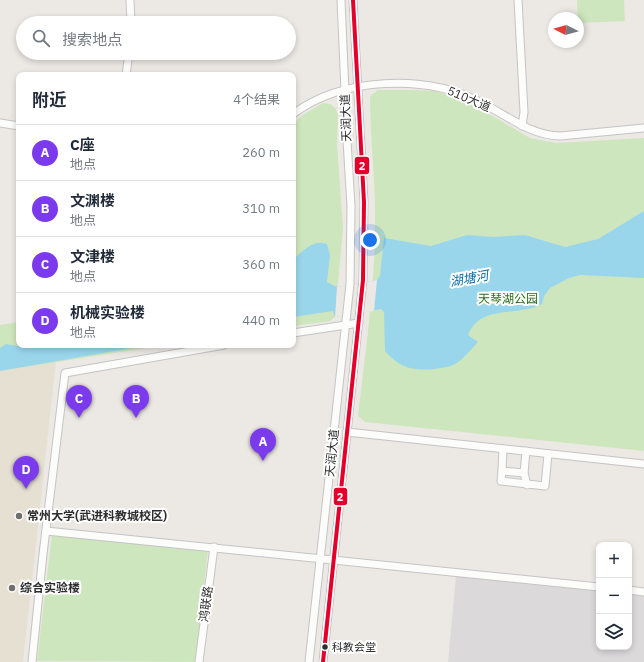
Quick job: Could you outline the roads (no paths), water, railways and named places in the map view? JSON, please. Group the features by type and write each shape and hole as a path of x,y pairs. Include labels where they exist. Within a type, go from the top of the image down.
{"street":[{"path":"130,0 130,16"},
{"name":"天润大道","path":"309,662 348,315 350,284 351,206 344,108 345,91 341,0"},
{"name":"天润大道","path":"323,662 363,280 364,202 353,0"},
{"path":"518,0 524,112 522,126"},
{"path":"126,72 127,60"},
{"name":"510大道","path":"296,112 334,93 367,85 402,84 436,87 455,92 479,101 522,126 546,136 644,128"},
{"path":"0,123 16,126"},
{"path":"296,332 359,323"},
{"path":"32,662 65,373 207,348"},
{"path":"347,432 644,464"},
{"path":"503,449 502,471 498,482 545,486 548,454"},
{"path":"526,451 524,473 527,485"},
{"path":"502,471 524,473"},
{"path":"46,531 320,557 596,587"},
{"name":"鸿联路","path":"198,662 214,547"},
{"path":"632,590 644,592"}],"water":[{"name":"湖塘河","path":"644,211 644,278 580,275 569,278 550,288 544,296 542,304 532,308 490,315 481,319 474,325 468,335 478,342 467,354 451,366 434,369 413,369 401,365 390,357 385,351 384,312 381,309 335,317 333,311 296,317 296,257 313,244 327,244 330,255 327,282 337,287 377,280 380,276 384,238 431,246 467,235 493,237 525,235 565,247 598,239"},
{"path":"6,344 16,346 16,348 132,348 0,371 0,348"}],"place":[{"name":"文津楼","path":"79,418"},
{"name":"文渊楼","path":"136,418"},
{"name":"C座","path":"263,461"},
{"name":"机械实验楼","path":"26,489"},
{"name":"常州大学(武进科教城校区)","path":"19,516"},
{"name":"综合实验楼","path":"12,588"},
{"name":"科教会堂","path":"325,647"}],"park label":[{"name":"天琴湖公园","path":"508,299"}]}
